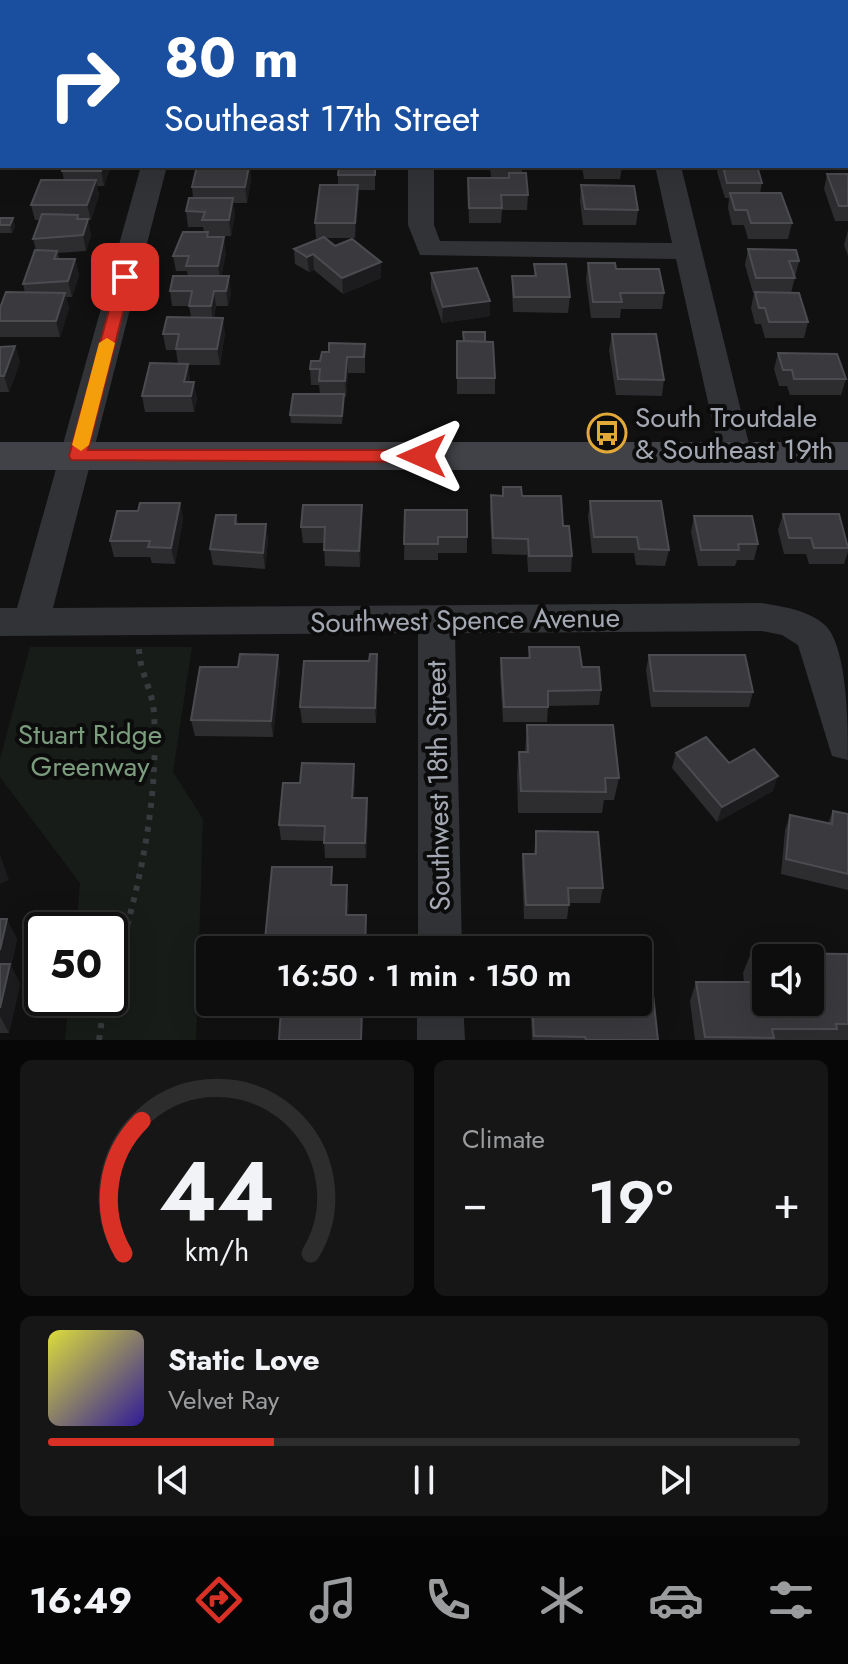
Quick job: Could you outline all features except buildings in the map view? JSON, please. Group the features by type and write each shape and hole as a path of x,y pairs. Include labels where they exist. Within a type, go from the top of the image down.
{"main road":[{"path":"0,456 848,456"}],"street":[{"path":"16,622 78,456 153,168"},
{"path":"421,168 421,225 430,249 689,251"},
{"path":"668,168 736,456"},
{"name":"Southwest Spence Avenue","path":"16,622 436,622 762,617 792,623 814,637 846,744"},
{"name":"Southwest 18th Street","path":"436,622 440,936"},
{"path":"440,1016 441,1040"}],"path":[{"path":"128,928 154,794 154,709 139,660 140,643"},
{"path":"99,1040 102,1016"}],"green space":[{"name":"Stuart Ridge Greenway","path":"30,647 192,647 173,772 203,819 199,936 196,936 196,1040 65,1040 67,1016 128,1016 128,912 78,912 80,883 0,777 0,759"}],"slow traffic":[{"path":"81,445 107,343"}],"place":[{"name":"South Troutdale & Southeast 19th","path":"607,433"}],"route":[{"path":"125,277 78,456 422,456"}]}
